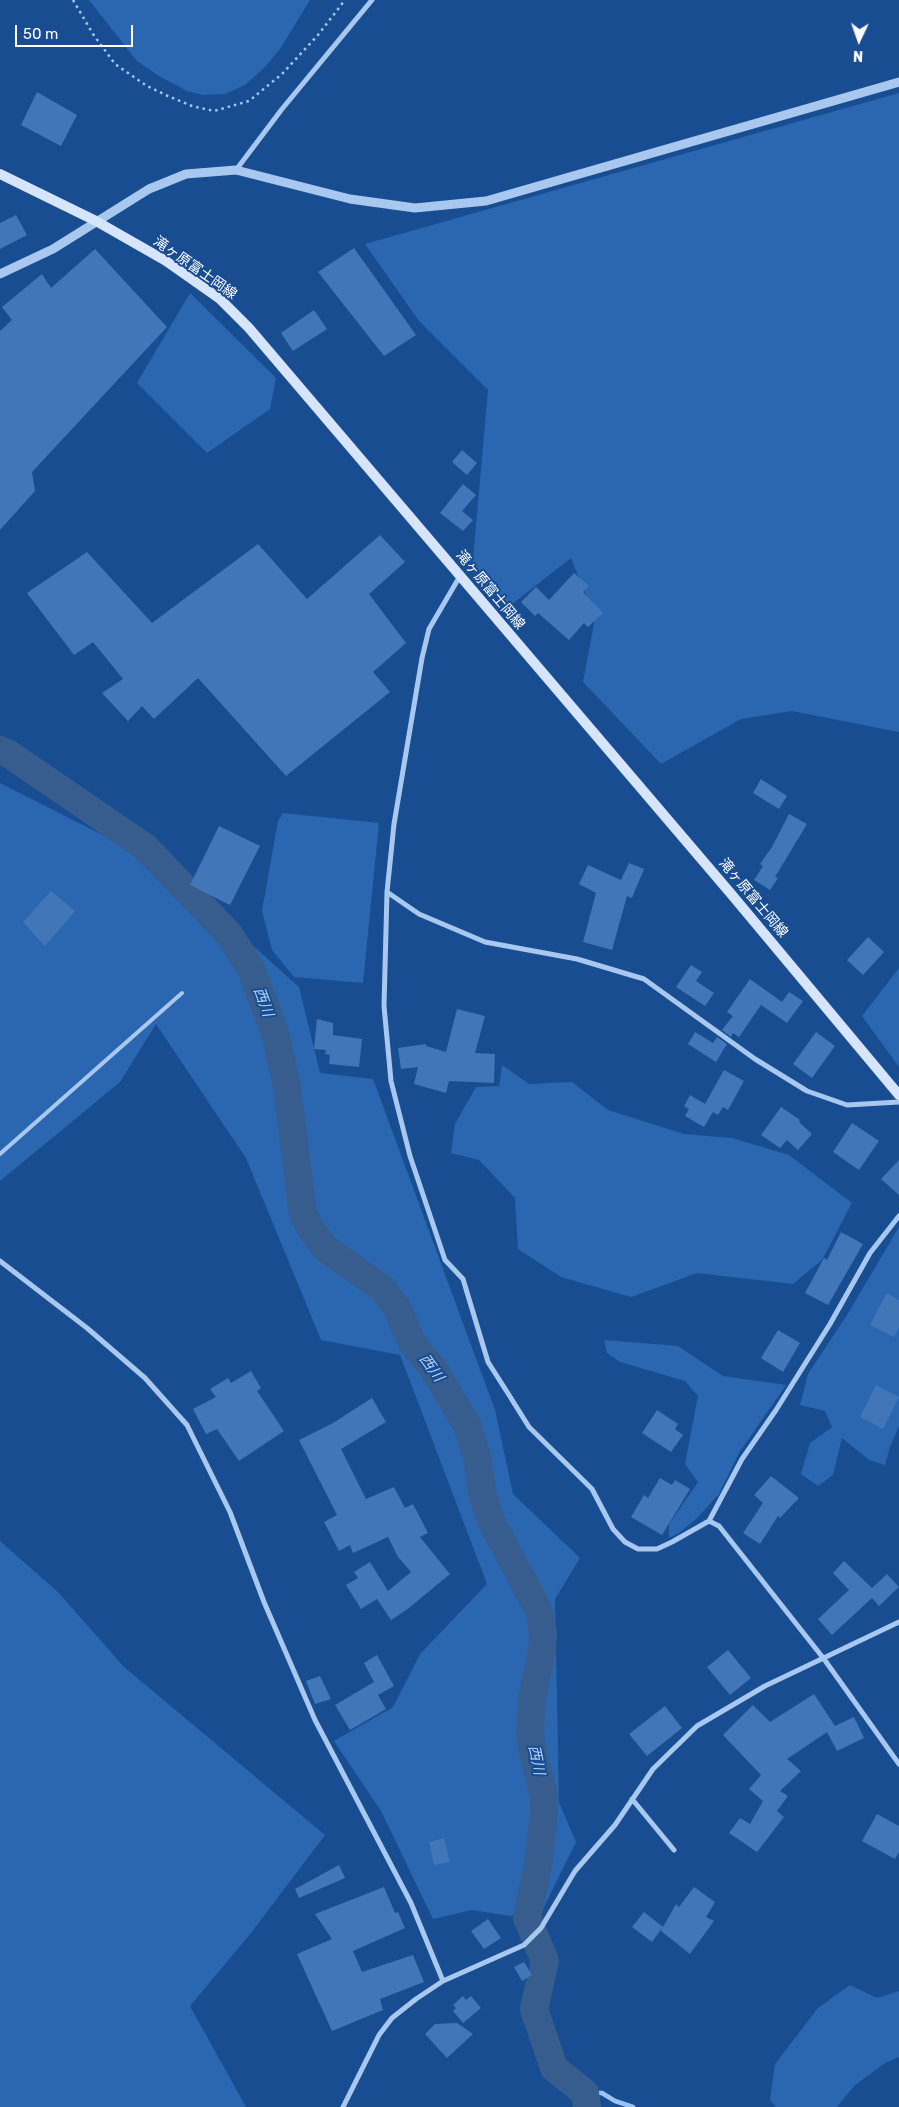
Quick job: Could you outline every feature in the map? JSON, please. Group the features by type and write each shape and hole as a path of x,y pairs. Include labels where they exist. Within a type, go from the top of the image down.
{"main road":[{"name":"滝ヶ原富士岡線","path":"0,174 96,221 166,261 220,299 250,328 732,895 899,1095"}],"street":[{"path":"236,170 282,109 372,0"},
{"path":"0,274 53,249 149,189 186,174 236,170 284,181 350,200 415,208 486,201 899,82"},
{"path":"460,576 429,629 422,658 394,824 387,892 384,1006 391,1081 410,1156 428,1215 445,1260 463,1280 488,1362 529,1427 592,1489 613,1529 625,1542 638,1549 657,1548 672,1542 709,1521 742,1459 776,1410 830,1324 870,1253 899,1216"},
{"path":"387,892 419,914 485,942 577,959 644,979 755,1060 807,1090 847,1105 899,1102"},
{"path":"0,1261 87,1328 145,1378 187,1425 230,1512 264,1602 315,1720 411,1903 443,1981"},
{"path":"709,1521 719,1526 824,1659 899,1764"},
{"path":"343,2107 379,2035 392,2018 443,1981 524,1945 541,1928 575,1871 615,1825 653,1769 697,1726 765,1686 899,1622"},
{"path":"632,1799 674,1850"}],"lane":[{"path":"0,1154 182,993"}],"path":[{"path":"73,0 93,34 115,64 147,86 168,96 192,106 214,110 249,101 282,74 318,35 345,0"}],"shaded area":[{"path":"89,0 310,0 280,49 264,68 245,85 225,94 203,95 187,91 159,76 137,61"},
{"path":"899,93 899,732 792,711 741,719 661,764 583,682 595,618 571,558 507,608 472,570 488,390 419,321 365,244"},
{"path":"190,293 276,378 270,409 207,453 137,383"},
{"path":"0,783 164,866 299,987 320,1073 373,1079 495,1410 513,1494 580,1558 555,1599 559,1802 576,1842 543,1909 511,1916 472,1910 433,1919 381,1811 334,1741 393,1707 420,1654 487,1584 400,1355 321,1340 246,1158 156,1024 120,1082 0,1181"},
{"path":"283,813 379,823 363,983 294,977 272,950 262,911 278,821"},
{"path":"899,968 899,1067 862,1016"},
{"path":"502,1065 529,1084 572,1082 608,1110 684,1134 732,1138 789,1155 852,1203 822,1260 793,1284 697,1273 631,1297 561,1277 518,1249 515,1198 479,1160 451,1153 455,1124 476,1087 499,1086"},
{"path":"899,1227 899,1426 885,1465 869,1460 842,1438 833,1475 818,1486 801,1474 810,1443 832,1427 825,1411 800,1405 808,1374 847,1315"},
{"path":"604,1340 678,1346 723,1376 786,1385 739,1453 719,1494 697,1518 679,1533 669,1538 669,1524 698,1482 685,1464 698,1396 685,1381 620,1362 607,1353"},
{"path":"0,1541 59,1593 124,1667 325,1835 251,1933 190,2006 246,2107 0,2107"},
{"path":"850,1985 877,1998 899,1991 899,2057 885,2063 854,2086 837,2107 776,2107 770,2100 775,2064 818,2008"}],"building":[{"path":"37,92 77,115 61,146 21,125"},
{"path":"16,215 27,235 0,249 0,223"},
{"path":"354,248 416,335 384,356 318,272"},
{"path":"95,249 167,327 32,472 35,491 0,530 0,331 12,320 2,307 42,274 51,288"},
{"path":"314,310 327,329 293,351 281,333"},
{"path":"462,450 477,463 467,475 452,462"},
{"path":"463,484 476,495 462,511 473,520 463,531 440,513"},
{"path":"380,535 405,562 369,594 406,643 373,672 390,692 286,776 198,678 154,719 142,706 128,721 102,693 123,679 93,642 74,655 27,593 87,552 152,623 258,544 307,599"},
{"path":"574,573 589,586 583,592 603,613 588,627 584,623 569,640 538,613 535,616 521,602 536,587 549,600"},
{"path":"761,779 787,796 779,809 753,793"},
{"path":"789,814 807,824 775,877 778,878 770,890 754,880 763,866 760,864 772,847"},
{"path":"219,826 260,846 230,905 190,885"},
{"path":"629,863 644,869 632,898 627,896 612,950 583,942 596,893 579,884 588,865 621,880"},
{"path":"51,891 75,911 45,946 23,922"},
{"path":"868,937 884,952 863,975 847,960"},
{"path":"691,965 702,972 696,981 714,993 705,1006 676,987"},
{"path":"750,979 782,1002 789,992 803,1001 787,1023 761,1005 739,1037 733,1033 731,1037 722,1030 733,1016 727,1012"},
{"path":"457,1009 485,1016 475,1053 495,1054 494,1083 449,1081 446,1093 414,1084 418,1067 401,1069 398,1048 426,1044 426,1046 446,1052"},
{"path":"317,1019 333,1023 333,1035 362,1039 359,1067 329,1064 330,1055 325,1054 326,1050 314,1049"},
{"path":"695,1032 713,1043 717,1037 727,1044 716,1062 688,1044"},
{"path":"816,1032 835,1046 812,1078 793,1064"},
{"path":"724,1070 744,1081 728,1110 723,1107 718,1115 713,1112 704,1127 685,1116 689,1109 684,1106 690,1095 705,1104"},
{"path":"781,1107 800,1120 799,1122 812,1134 798,1150 787,1140 780,1148 761,1135"},
{"path":"852,1123 879,1141 859,1170 833,1152"},
{"path":"899,1160 899,1195 881,1179"},
{"path":"841,1232 863,1244 828,1305 805,1293 824,1258 827,1260"},
{"path":"887,1293 899,1300 899,1327 894,1337 870,1325"},
{"path":"778,1330 800,1343 783,1372 761,1358"},
{"path":"251,1371 261,1388 257,1391 284,1431 239,1461 217,1429 206,1434 193,1409 216,1397 210,1389 228,1378 231,1383"},
{"path":"876,1385 899,1397 883,1429 860,1417"},
{"path":"372,1398 386,1422 341,1449 366,1499 394,1487 405,1508 413,1504 428,1533 420,1537 450,1574 409,1608 391,1620 377,1599 361,1609 346,1585 358,1578 354,1572 370,1562 388,1591 411,1572 398,1557 388,1537 353,1553 350,1545 339,1551 324,1522 337,1515 299,1440 333,1423"},
{"path":"657,1410 678,1424 675,1429 683,1435 671,1452 642,1433"},
{"path":"771,1476 799,1498 780,1518 778,1516 760,1544 743,1533 763,1503 754,1495"},
{"path":"660,1478 672,1485 675,1480 690,1489 662,1535 631,1517 644,1495 648,1498"},
{"path":"844,1561 872,1588 887,1574 899,1587 879,1606 872,1598 832,1635 818,1619 849,1590 833,1573"},
{"path":"728,1650 751,1678 730,1695 707,1667"},
{"path":"377,1655 394,1686 378,1695 386,1709 350,1730 335,1705 374,1682 364,1663"},
{"path":"320,1676 331,1699 315,1704 306,1681"},
{"path":"814,1694 835,1726 854,1717 864,1738 837,1751 827,1732 787,1759 801,1771 780,1791 788,1796 777,1811 784,1817 757,1852 729,1833 740,1818 750,1824 763,1801 749,1789 761,1775 723,1735 753,1705 770,1722"},
{"path":"665,1706 682,1728 647,1756 629,1734"},
{"path":"877,1814 899,1826 899,1852 895,1859 862,1841"},
{"path":"444,1838 450,1862 434,1865 429,1842"},
{"path":"339,1865 345,1878 299,1898 295,1889"},
{"path":"384,1887 395,1913 398,1912 405,1928 353,1951 362,1972 413,1955 424,1982 380,1999 383,2010 332,2031 297,1954 332,1939 315,1914"},
{"path":"694,1887 715,1902 706,1917 714,1921 690,1954 661,1931 662,1928 652,1942 632,1927 644,1912 663,1927 676,1904 679,1907"},
{"path":"488,1919 501,1938 484,1949 471,1931"},
{"path":"524,1962 532,1975 522,1981 514,1967"},
{"path":"463,1996 466,2000 471,1996 481,2008 463,2023 453,2011 456,2008 453,2005"},
{"path":"457,2023 473,2034 447,2058 425,2034 435,2024"}],"waterway":[{"name":"西川","path":"0,750 9,754 145,847 229,934 251,969 275,1033 287,1087 303,1213 310,1228 325,1248 383,1289 397,1308 412,1343 433,1368 467,1425 477,1457 483,1496 491,1521 539,1611 543,1633 542,1651 532,1698 530,1734 544,1796 539,1859 527,1918 545,1961 534,2009 554,2068 585,2093 587,2107"},
{"path":"585,2093 602,2093 615,2101 633,2107"}]}
